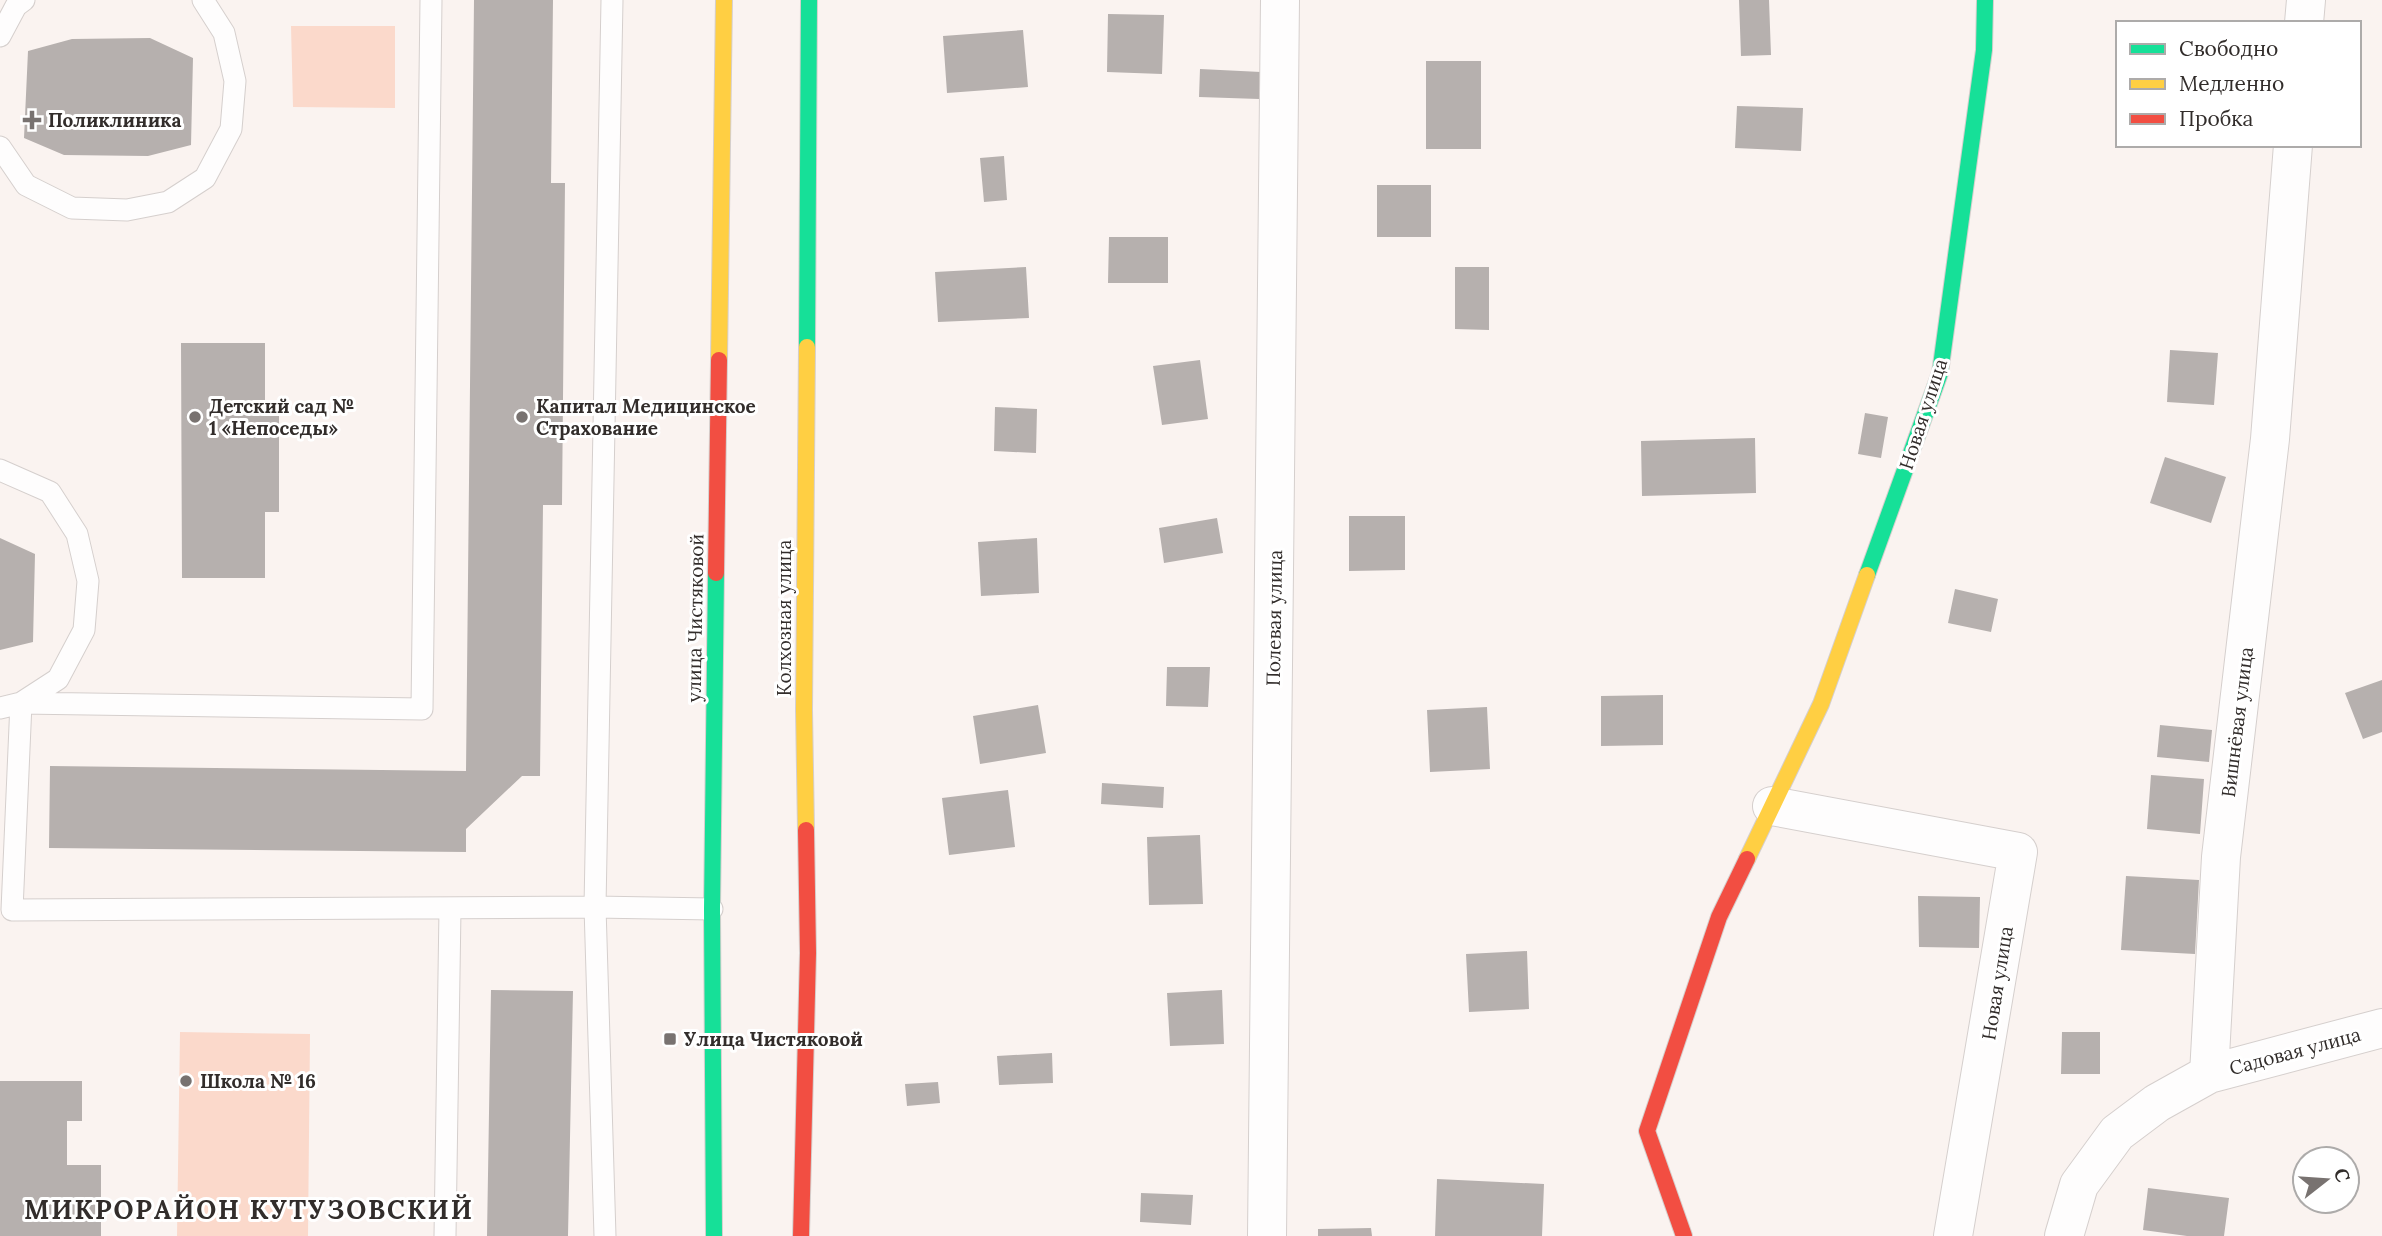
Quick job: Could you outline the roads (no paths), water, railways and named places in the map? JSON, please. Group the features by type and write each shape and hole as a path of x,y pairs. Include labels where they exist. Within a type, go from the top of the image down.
{"street":[{"name":"улица Чистяковой","path":"714,1236 712,909 724,0"},
{"name":"Колхозная улица","path":"801,1236 808,953 804,709 809,0"},
{"name":"Полевая улица","path":"1267,1236 1280,0"},
{"name":"Новая улица","path":"1684,1236 1647,1131 1719,917 1821,704 1940,373 1984,50 1985,0"},
{"path":"2304,21 2306,0"},
{"name":"Вишнёвая улица","path":"2209,1074 2221,857 2270,439 2293,147"},
{"name":"Новая улица","path":"1772,806 2018,852 1953,1236"},
{"name":"Садовая улица","path":"2209,1074 2382,1028"},
{"path":"2064,1236 2079,1185 2117,1133 2157,1103 2209,1074"}],"lane":[{"path":"0,36 16,6 24,0"},
{"path":"0,147 26,186 72,208 127,210 168,202 205,178 231,129 235,80 224,33 203,0"},
{"path":"0,708 21,703 422,709 431,0"},
{"path":"605,1236 595,907 612,0"},
{"path":"0,470 50,492 77,534 88,581 84,630 58,679 21,703"},
{"path":"21,703 12,910 595,907 712,909"},
{"path":"445,1236 450,909"}],"place":[{"name":"Поликлиника","path":"32,120"},
{"name":"Детский сад № 1 «Непоседы»","path":"195,417"},
{"name":"Капитал Медицинское Страхование","path":"522,417"},
{"name":"Улица Чистяковой","path":"670,1039"},
{"name":"Школа № 16","path":"186,1081"}],"district":[{"name":"МИКРОРАЙОН КУТУЗОВСКИЙ","path":"249,1210"}]}
